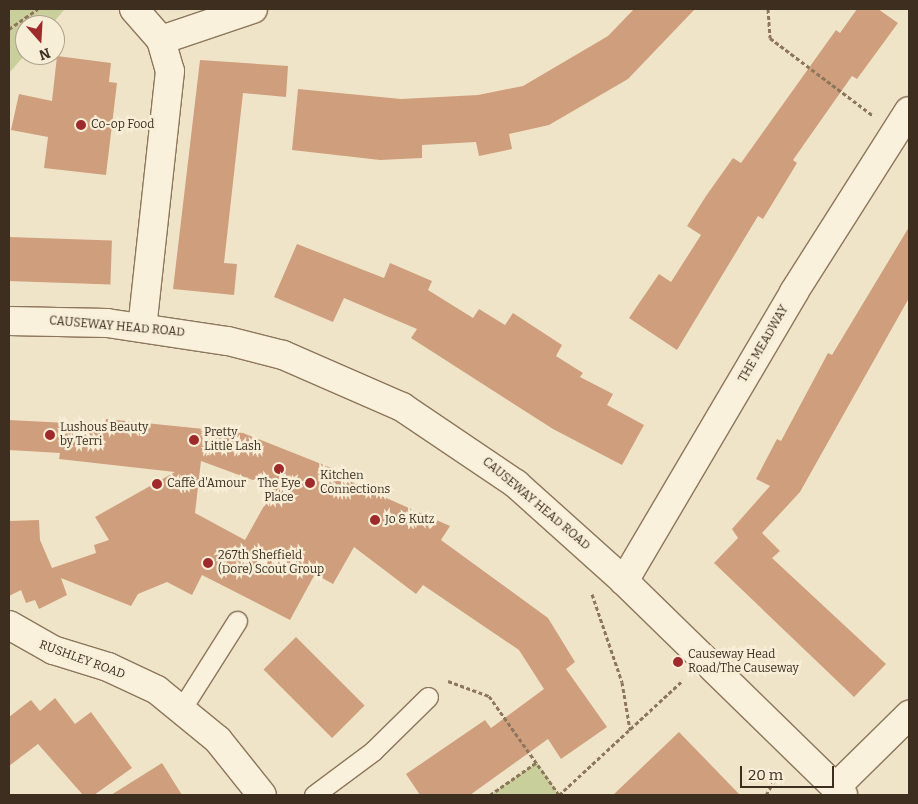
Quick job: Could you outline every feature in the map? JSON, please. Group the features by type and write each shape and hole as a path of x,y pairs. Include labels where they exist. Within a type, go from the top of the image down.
{"street":[{"path":"134,9 161,40 170,70 142,327"},
{"path":"161,40 253,9"},
{"name":"THE MEADWAY","path":"624,581 794,292 902,122"},
{"name":"CAUSEWAY HEAD ROAD","path":"9,321 142,327 284,355 402,407 516,484 624,581 703,660 840,791"},
{"name":"RUSHLEY ROAD","path":"9,625 53,650 108,668 157,690 182,708 218,740 262,795"},
{"path":"840,791 909,715"}],"lane":[{"path":"182,708 237,621"},
{"path":"314,795 373,751 428,697"}],"path":[{"path":"9,29 38,9"},
{"path":"768,9 770,38 902,122"},
{"path":"589,586 622,682 630,730"},
{"path":"428,697 432,685 442,680 489,696 559,795 703,660"},
{"path":"490,795 537,762"}],"green space":[{"path":"9,9 65,9 60,15 15,15 16,65 9,73"},
{"path":"537,762 559,795 490,795"}],"building":[{"path":"634,9 695,9 628,79 549,125 509,134 512,149 479,156 476,142 422,145 422,158 380,160 292,150 298,89 401,99 478,95 523,86 608,36"},
{"path":"857,9 878,9 898,23 857,79 852,76 793,160 797,163 763,219 758,216 677,350 629,318 659,274 671,282 701,235 687,226 706,196 733,158 741,163 836,30 840,33"},
{"name":"Co-op Food","path":"65,57 111,63 109,82 117,83 106,175 44,168 48,137 11,130 19,94 52,101 56,65 65,65"},
{"path":"200,60 288,66 286,97 243,93 224,263 237,264 234,295 173,289"},
{"path":"909,227 909,298 800,492 762,533 780,551 772,558 886,664 854,697 714,563 738,538 732,529 770,486 756,479 777,439 781,441 828,353 832,355"},
{"path":"9,237 112,241 110,285 9,281"},
{"path":"297,244 384,278 390,263 432,281 428,290 473,318 479,309 505,325 513,313 562,345 556,356 583,373 580,377 613,394 607,405 644,425 622,465 553,429 411,338 417,329 344,298 333,322 274,297"},
{"path":"106,419 243,433 334,469 333,473 450,526 441,540 548,618 575,662 566,669 607,727 561,759 548,739 470,795 420,795 406,774 485,720 491,728 544,689 519,650 423,585 416,594 354,547 333,584 315,574 290,620 202,575 192,595 167,582 138,594 131,606 61,578 67,595 39,609 35,600 26,603 21,590 9,596 9,521 39,520 40,540 52,568 96,553 94,545 109,540 95,517 175,472 59,459 60,453 9,450 9,420 105,425","holes":["201,461 274,488 245,540 195,513"]},
{"path":"296,637 365,706 332,738 263,670"},
{"path":"55,698 75,724 91,712 132,768 94,795 83,795 38,744 9,766 9,717 31,700 40,711"},
{"path":"679,732 740,795 613,795"},
{"path":"162,763 182,795 111,795"}],"place":[{"name":"Co-op Food","path":"81,125"},
{"name":"Lushous Beauty by Terri","path":"50,435"},
{"name":"Pretty Little Lash","path":"194,440"},
{"name":"The Eye Place","path":"279,469"},
{"name":"Kitchen Connections","path":"310,483"},
{"name":"Caffè d'Amour","path":"157,484"},
{"name":"Jo & Kutz","path":"375,520"},
{"name":"267th Sheffield (Dore) Scout Group","path":"208,563"},
{"name":"Causeway Head Road/The Causeway","path":"678,662"}]}
